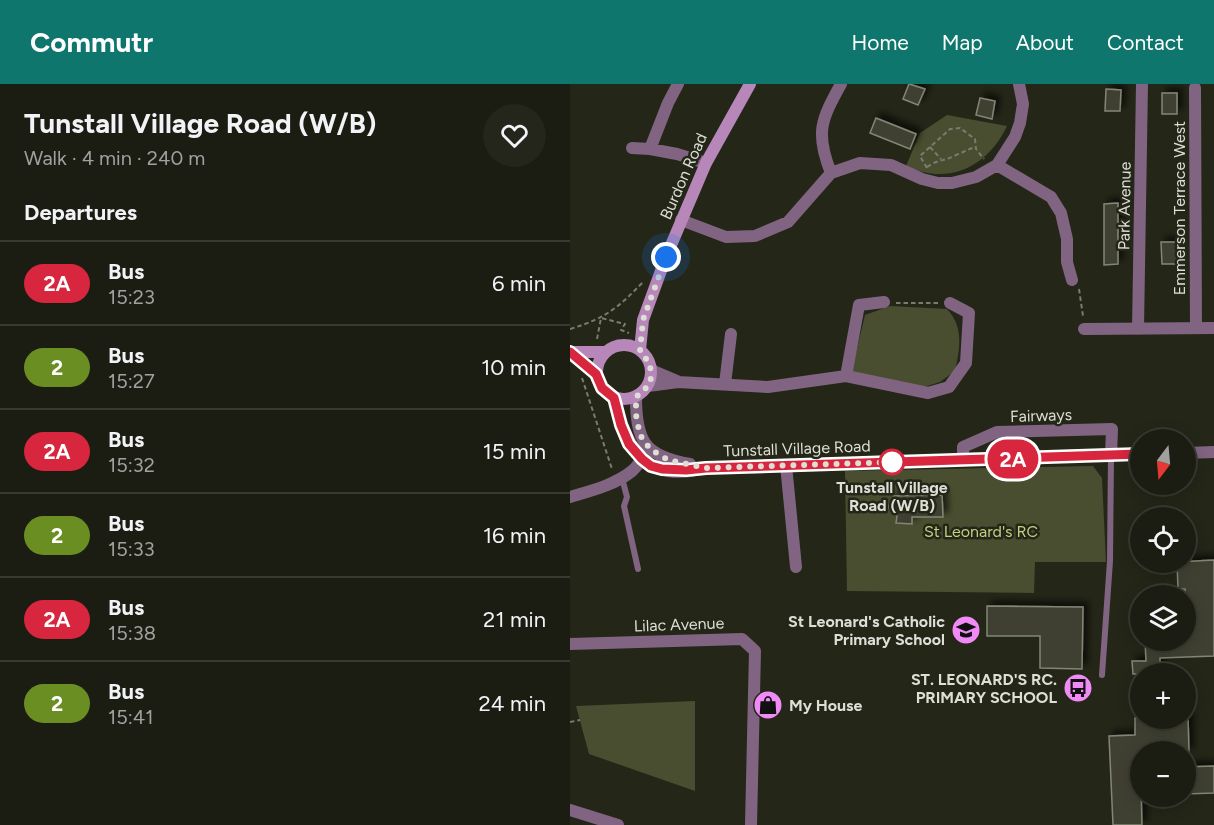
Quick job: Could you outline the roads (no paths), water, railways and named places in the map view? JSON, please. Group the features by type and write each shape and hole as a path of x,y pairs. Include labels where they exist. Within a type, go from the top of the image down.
{"main road":[{"name":"Burdon Road","path":"640,351 643,320 681,220 706,163 750,84"},
{"name":"Burdon Road","path":"619,345 643,320"},
{"path":"619,345 626,345 640,351 648,359 651,370 648,386 636,397 614,398 602,388 596,374 570,352 605,352 619,345"},
{"path":"596,374 597,366 605,352"}],"street":[{"path":"651,149 668,103 678,84"},
{"path":"831,173 822,152 820,132 827,108 841,84"},
{"path":"681,220 726,237 755,236 788,222 831,173 860,163 891,165 924,173 938,183 952,183 976,177 994,166 1011,144 1020,123 1023,104 1019,84"},
{"name":"Park Avenue","path":"1138,329 1142,84"},
{"name":"Emmerson Terrace West","path":"1195,88 1196,328"},
{"path":"632,148 677,154 706,163"},
{"path":"994,166 1051,197 1061,213 1067,239 1067,262 1072,280"},
{"path":"846,376 859,306 884,302"},
{"path":"648,386 678,382 768,387 846,376 928,393 949,387 966,363 969,312 950,303"},
{"path":"1084,329 1214,328"},
{"path":"725,384 732,334"},
{"path":"651,370 678,382"},
{"path":"636,397 636,415 646,454"},
{"path":"614,398 629,444 646,454"},
{"name":"Fairways","path":"963,460 963,447 997,432 1112,429 1111,455"},
{"path":"1196,453 1214,452"},
{"path":"570,497 622,478 633,470 646,454"},
{"name":"Tunstall Village Road","path":"646,454 651,466 686,470 1130,454"},
{"path":"786,465 796,567"},
{"name":"Lilac Avenue","path":"570,644 742,639 755,651 751,825"},
{"path":"570,810 618,825"}],"lane":[{"path":"1102,675 1110,561 1111,455"},
{"path":"622,478 627,497 624,506 638,569"}],"place":[{"name":"Tunstall Village Road (W/B)","path":"892,462"},
{"name":"St Leonard's Catholic Primary School","path":"966,630"},
{"name":"ST. LEONARD'S RC. PRIMARY SCHOOL","path":"1078,688"},
{"name":"My House","path":"768,705"}],"park label":[{"name":"St Leonard's RC","path":"981,531"}]}
